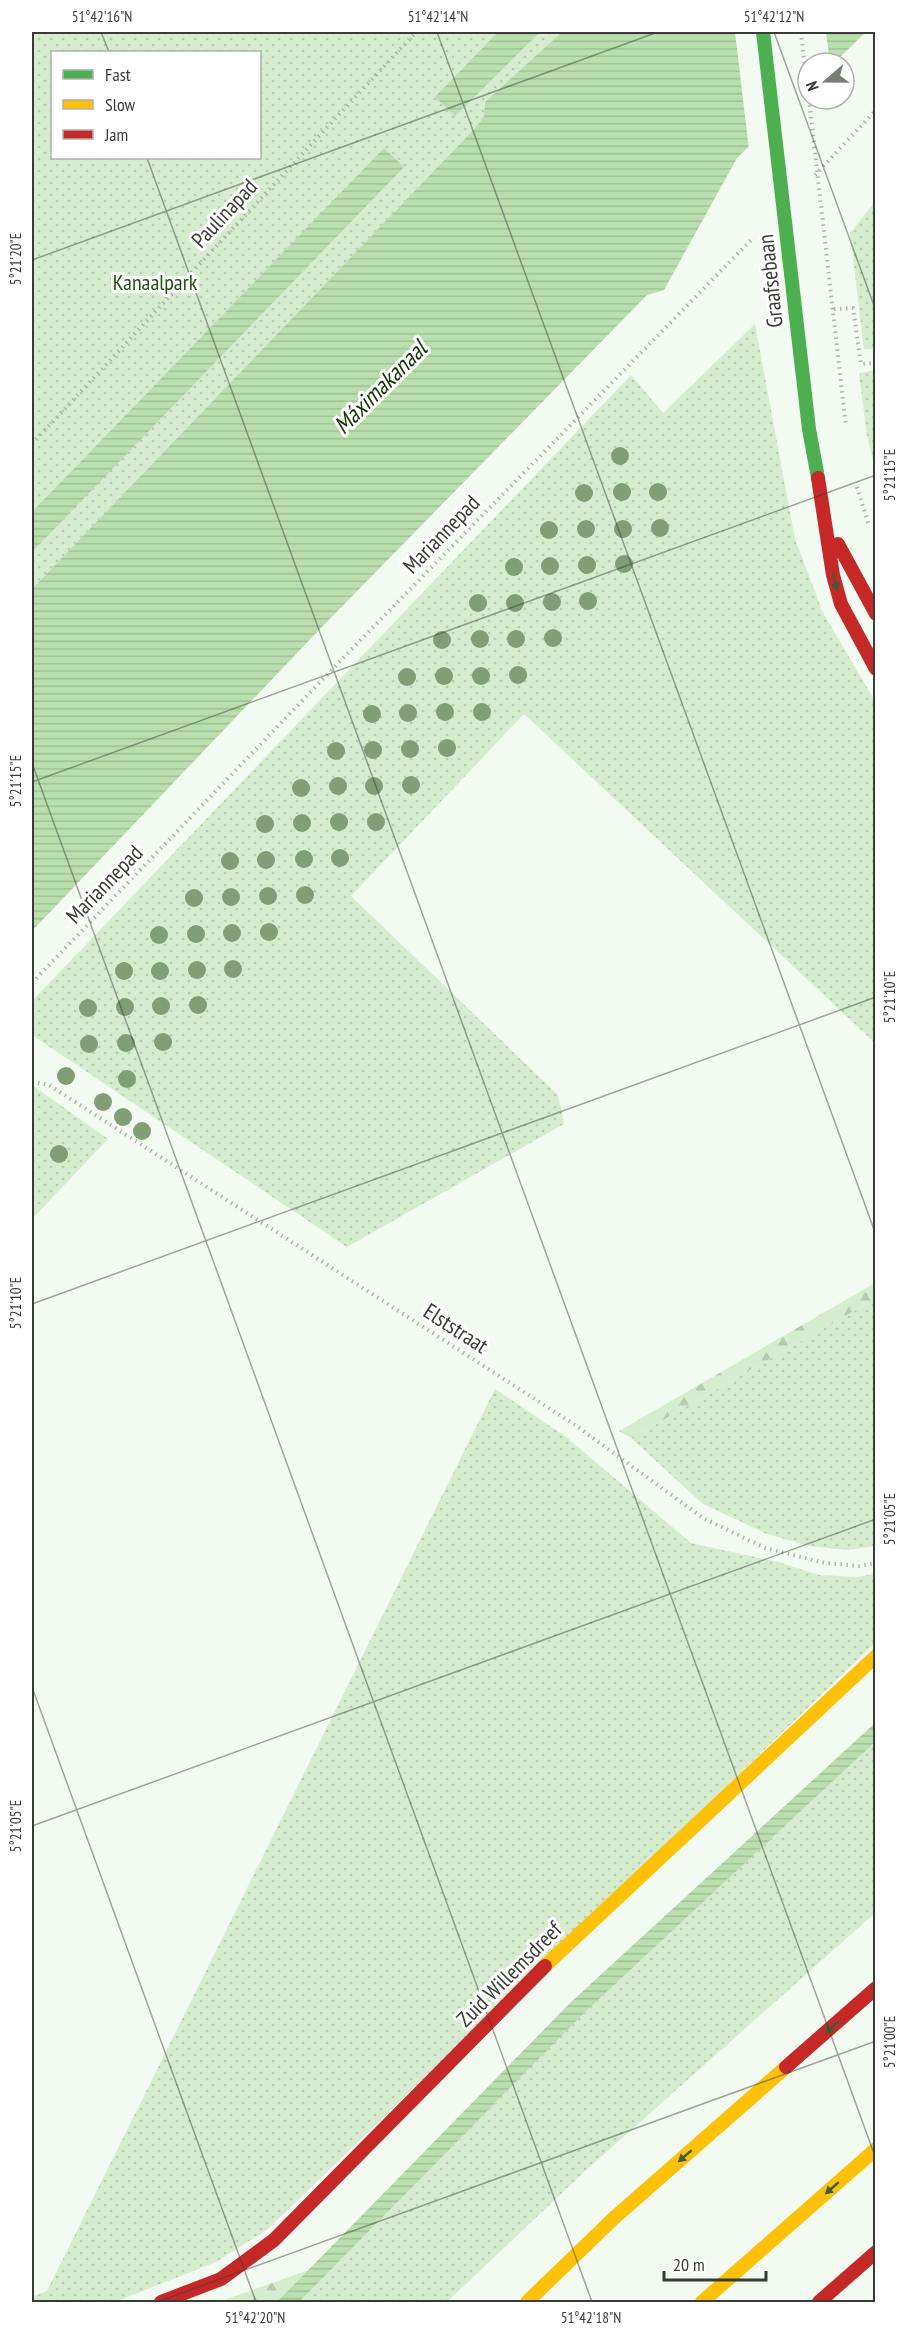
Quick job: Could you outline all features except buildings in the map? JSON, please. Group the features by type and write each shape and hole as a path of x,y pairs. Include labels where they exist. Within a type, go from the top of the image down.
{"main road":[{"name":"Graafsebaan","path":"763,32 795,320 816,477 827,524 832,575 841,604 876,669"},
{"name":"Graafsebaan","path":"827,524 876,614"},
{"name":"Zuid Willemsdreef","path":"161,2302 221,2279 274,2240 552,1959 876,1656"},
{"path":"527,2302 614,2218 876,1988"},
{"path":"702,2302 876,2149"},
{"path":"819,2302 876,2252"}],"path":[{"name":"Paulinapad","path":"32,444 416,32"},
{"path":"801,32 803,51"},
{"path":"810,179 876,110"},
{"path":"810,111 847,439"},
{"name":"Mariannepad","path":"32,983 345,656 760,230"},
{"path":"834,309 853,308 861,364 876,363"},
{"path":"855,479 871,534"},
{"name":"Elststraat","path":"32,1082 49,1085 575,1425 702,1518 765,1548 825,1563 859,1566 876,1563"}],"green space":[{"name":"Kanaalpark","path":"32,32 562,32 485,102 484,116 477,126 32,589"},
{"path":"875,202 875,349 864,349 850,233"},
{"path":"755,324 795,539 823,613 875,701 875,1043 524,714 351,896 558,1095 564,1124 347,1247 32,1035 32,1001 631,375 663,413"},
{"path":"876,370 875,469 867,436 859,373"},
{"path":"32,1085 108,1139 32,1219"},
{"path":"875,1283 875,1299 631,1438 619,1431"},
{"path":"875,1299 875,1546 847,1550 809,1546 767,1534 703,1504 631,1438"},
{"path":"495,1389 565,1436 691,1543 778,1562 819,1575 858,1577 875,1574 875,1643 268,2229 216,2262 115,2302 32,2302 32,2297 47,2291"},
{"path":"875,1742 875,1913 584,2172 447,2302 299,2302 583,2014"},
{"path":"309,2270 278,2302 218,2302"}],"water":[{"path":"498,32 540,32 455,116 435,97"},
{"name":"Máximakanaal","path":"562,32 866,32 846,51 796,51 796,100 737,158 664,290 647,295 318,631 32,931 32,589 477,126 484,116 485,102"},
{"path":"384,148 404,167 32,552 32,512"},
{"path":"875,1723 875,1742 583,2014 299,2302 277,2302 570,2003"}],"pier":[{"path":"735,32 826,32 828,51 796,51 796,104 749,150"}],"traffic: fast":[{"path":"763,32 809,429 818,478"}],"traffic: slow":[{"path":"545,1966 876,1656"},
{"path":"527,2302 614,2218 786,2067"},
{"path":"702,2302 876,2149"}],"traffic: jam":[{"path":"818,478 833,575 841,604 876,669"},
{"path":"838,544 876,614"},
{"path":"161,2302 221,2279 274,2240 545,1966"},
{"path":"786,2067 876,1988"},
{"path":"819,2302 876,2252"}]}
